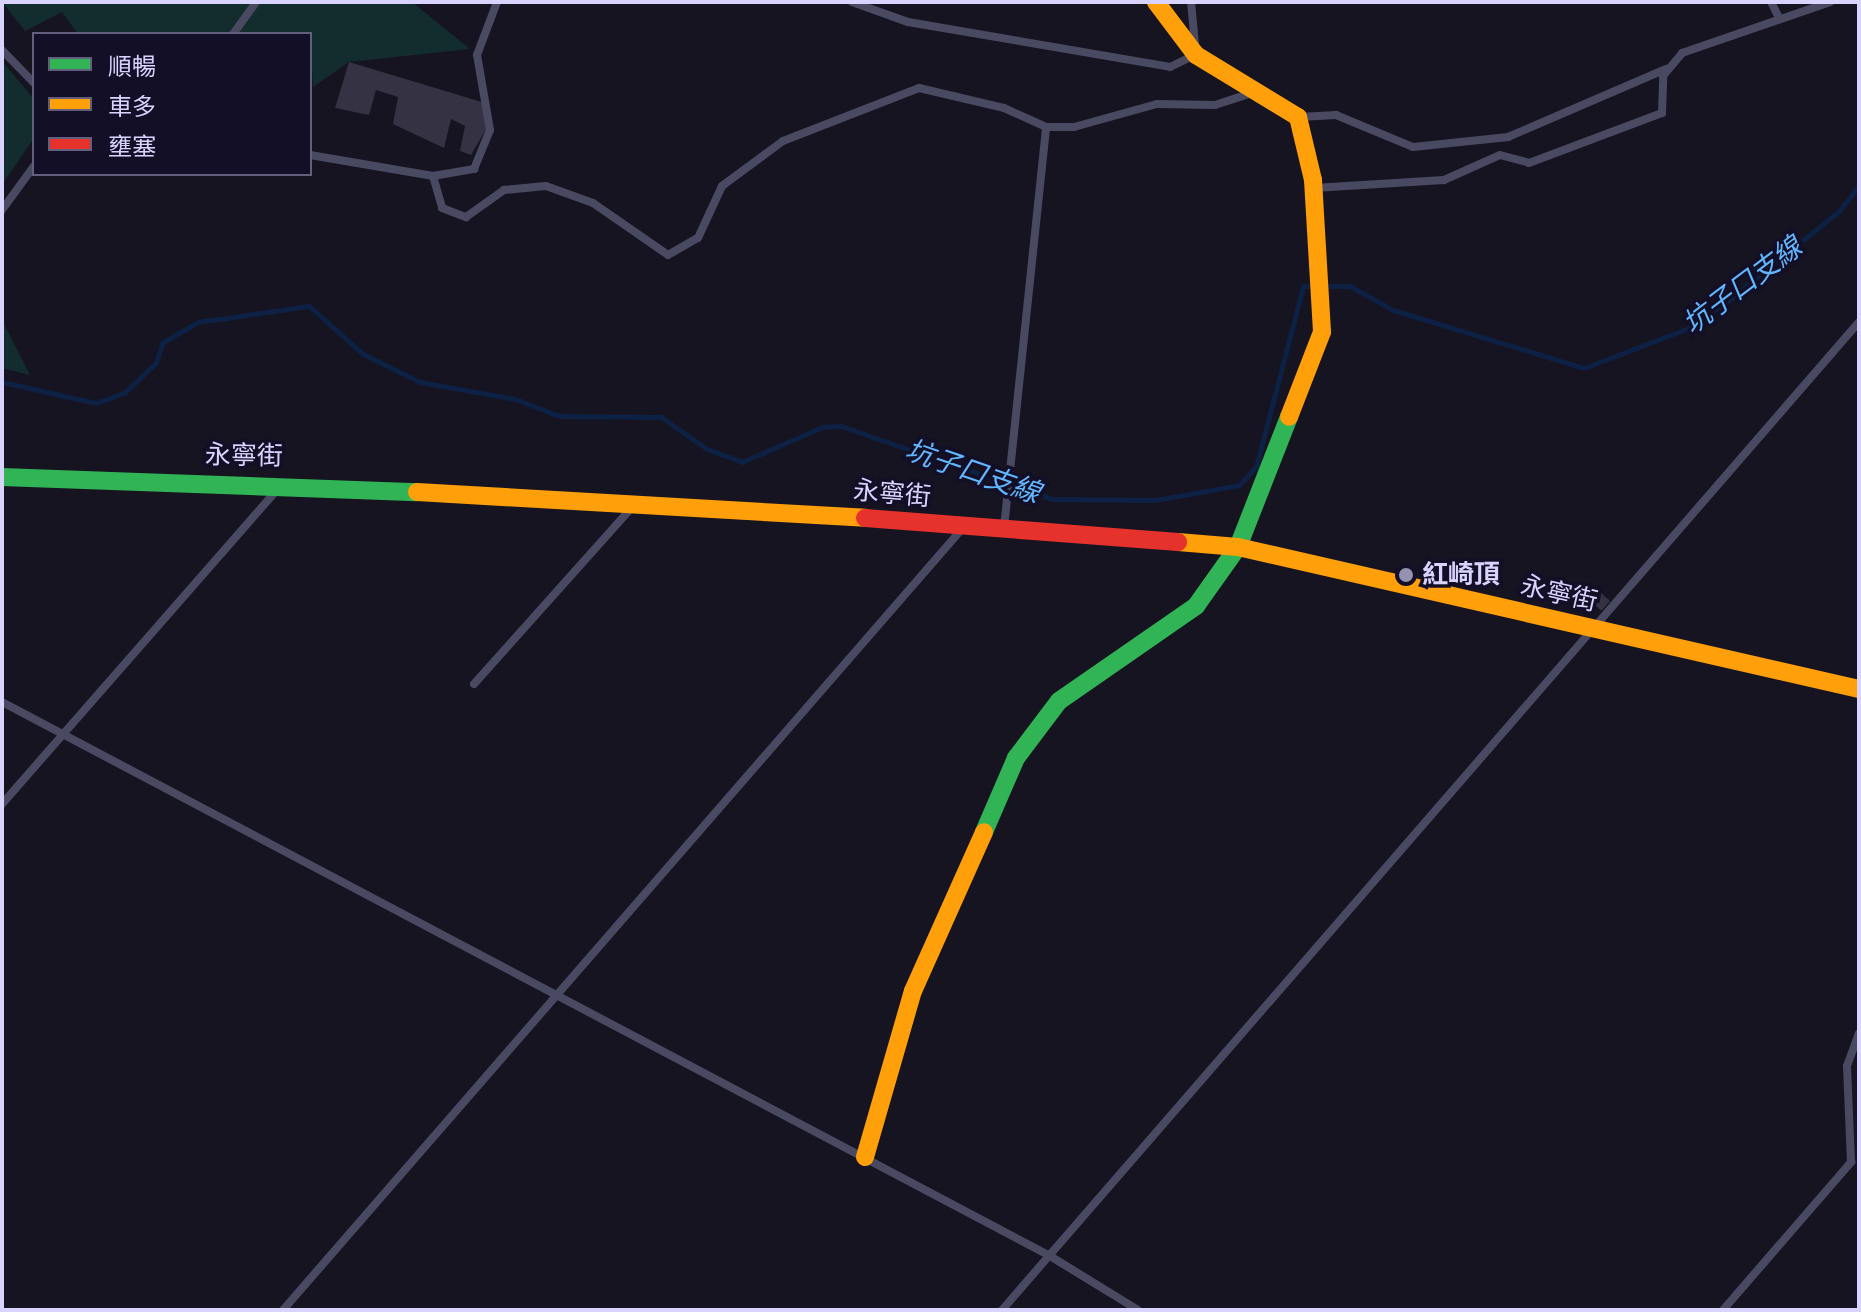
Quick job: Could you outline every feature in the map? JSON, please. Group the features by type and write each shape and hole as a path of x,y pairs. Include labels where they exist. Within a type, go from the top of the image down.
{"street":[{"path":"865,1157 913,991 1016,758 1059,701 1196,606 1238,547 1322,332 1313,188 1298,117 1261,90 1196,55 1156,2"},
{"name":"永寧街","path":"2,477 283,482 638,500 1238,547 1859,689"}],"lane":[{"path":"234,32 256,2"},
{"path":"312,155 433,176 474,169 490,130 477,55 497,2"},
{"path":"852,2 908,22 1170,67 1196,55 1191,2"},
{"path":"1771,2 1779,18"},
{"path":"1298,117 1336,115 1413,147 1508,137 1666,69 1682,53 1830,2"},
{"path":"2,50 32,81"},
{"path":"1313,188 1444,180 1500,155 1529,163 1662,113 1666,69"},
{"path":"433,176 445,211 475,215 496,194 536,184 593,203 668,255 698,238 722,186 783,141 899,93 936,91 1046,127 1100,122 1157,104 1215,105 1261,90"},
{"path":"1004,528 1046,127"},
{"path":"2,210 32,169"},
{"path":"1002,1310 1859,322"},
{"path":"2,804 283,482"},
{"path":"474,684 638,500"},
{"path":"283,1310 965,526"},
{"path":"2,702 61,737 1050,1256 1138,1310"},
{"path":"1723,1310 1851,1162 1847,1066 1859,1033"}],"green space":[{"path":"2,2 412,2 470,49 349,62 313,87 312,32 77,32 62,12 25,31"},
{"path":"2,61 32,97 32,141 2,185"},
{"path":"2,320 30,375 2,368"}],"building":[{"path":"349,62 485,103 489,124 471,155 460,151 465,126 451,119 444,148 393,124 398,97 376,90 369,115 335,108"},
{"path":"1599,591 1610,601 1601,611 1590,601"}],"waterway":[{"name":"坑子口支線","path":"1326,286 1350,286 1393,310 1584,368 1699,324 1839,211 1859,185"},
{"name":"坑子口支線","path":"2,382 96,403 124,393 156,363 162,343 198,322 309,306 363,354 420,382 515,399 559,416 661,417 707,449 742,462 822,427 841,426 1052,499 1156,500 1239,485 1256,467 1303,286 1312,286"}],"traffic: fast":[{"path":"984,832 1016,758 1059,701 1196,606 1238,547 1289,417"},
{"path":"2,477 417,492"}],"traffic: slow":[{"path":"1156,2 1196,55 1298,117 1313,180 1322,332 1289,417"},
{"path":"417,492 865,518"},
{"path":"1178,542 1238,547 1859,689"},
{"path":"865,1157 913,991 984,832"}],"traffic: jam":[{"path":"865,518 1178,542"}],"place":[{"name":"紅崎頂","path":"1406,575"}]}
